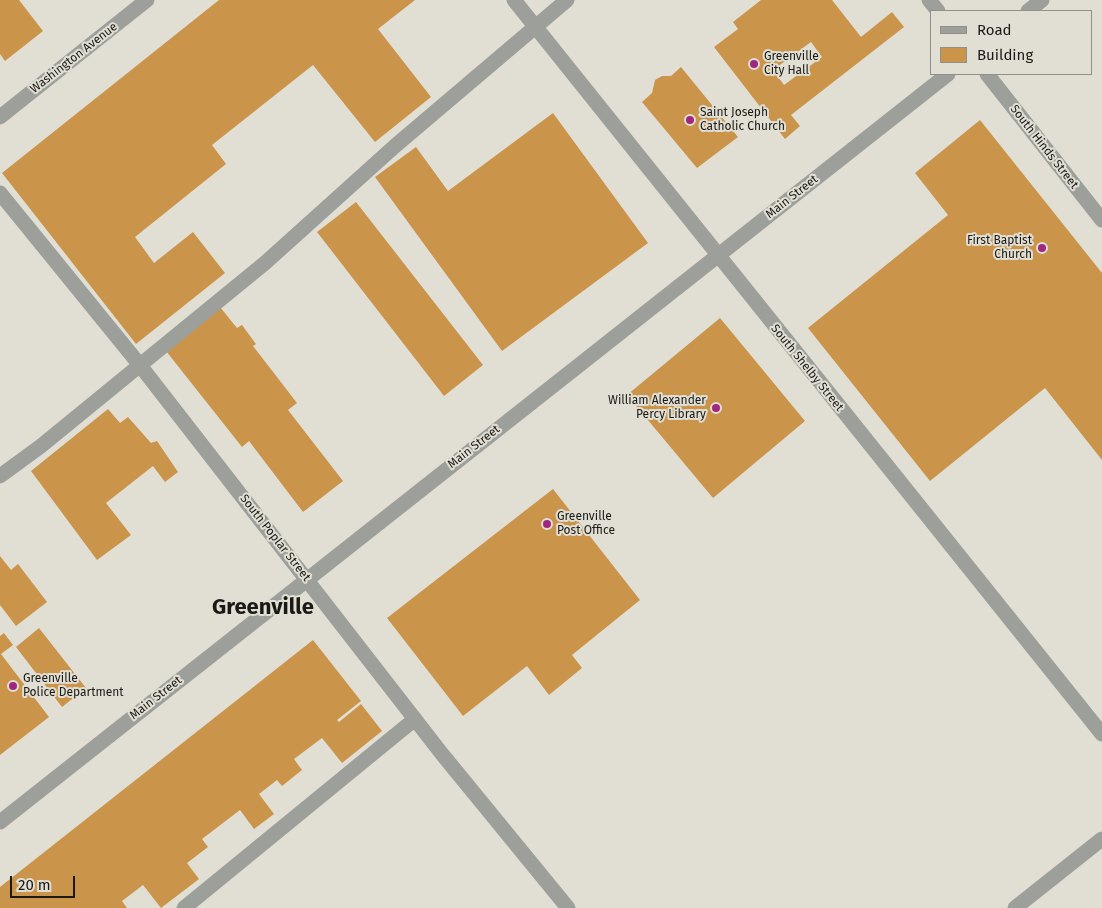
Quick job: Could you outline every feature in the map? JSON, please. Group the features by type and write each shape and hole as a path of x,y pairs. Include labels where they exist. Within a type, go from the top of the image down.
{"street":[{"name":"Washington Avenue","path":"0,117 148,0"},
{"name":"South Shelby Street","path":"514,0 717,256 1102,734"},
{"path":"0,476 41,446 139,364 265,263 567,0"},
{"path":"929,0 937,10"},
{"path":"1029,10 1042,0"},
{"name":"Main Street","path":"2,817 947,75"},
{"name":"South Hinds Street","path":"988,75 1102,220"},
{"name":"South Poplar Street","path":"0,193 139,364 415,719 568,908"},
{"path":"184,908 415,719"},
{"path":"1015,908 1102,839"}],"building":[{"path":"0,0 19,0 43,31 5,61 0,54"},
{"path":"219,0 415,0 378,29 431,97 375,142 313,65 212,145 226,164 135,237 154,263 193,232 225,273 136,344 2,173"},
{"name":"Greenville City Hall","path":"761,0 832,0 861,37 892,12 904,27 791,115 800,126 785,139 714,47 738,29 733,22","holes":["811,42 822,57 784,85 773,70"]},
{"name":"Saint Joseph Catholic Church","path":"681,67 738,137 697,168 642,102 652,93 655,80 662,76 671,76"},
{"path":"553,113 648,243 502,351 375,177 416,147 448,191"},
{"path":"980,120 1102,273 1102,460 1045,388 930,481 808,328 948,215 915,173"},
{"path":"356,202 483,365 444,396 317,232"},
{"path":"220,307 237,328 242,325 256,344 253,346 297,403 288,410 343,481 303,512 249,441 242,447 166,351"},
{"name":"William Alexander Percy Library","path":"720,318 805,421 713,498 627,395"},
{"path":"108,409 120,423 128,417 151,443 157,441 178,472 165,482 153,466 106,503 131,535 97,560 31,471"},
{"path":"553,489 640,600 572,655 582,668 549,695 527,666 463,716 387,618"},
{"path":"0,556 11,570 18,564 47,602 16,626 0,605"},
{"path":"39,628 86,688 62,707 16,647"},
{"name":"Greenville Police Department","path":"4,633 13,645 1,654 49,717 0,755 0,636"},
{"path":"313,640 361,701 337,720 339,722 361,704 382,731 342,763 322,738 294,759 302,770 282,786 277,780 259,794 274,814 254,829 240,810 202,839 208,847 187,863 199,879 161,908 143,885 122,901 127,908 0,908 0,887"}],"place":[{"name":"Greenville City Hall","path":"754,64"},
{"name":"Saint Joseph Catholic Church","path":"690,120"},
{"name":"First Baptist Church","path":"1042,248"},
{"name":"William Alexander Percy Library","path":"716,408"},
{"name":"Greenville Post Office","path":"547,524"},
{"name":"Greenville Police Department","path":"13,686"}],"district":[{"name":"Greenville","path":"263,608"}]}
